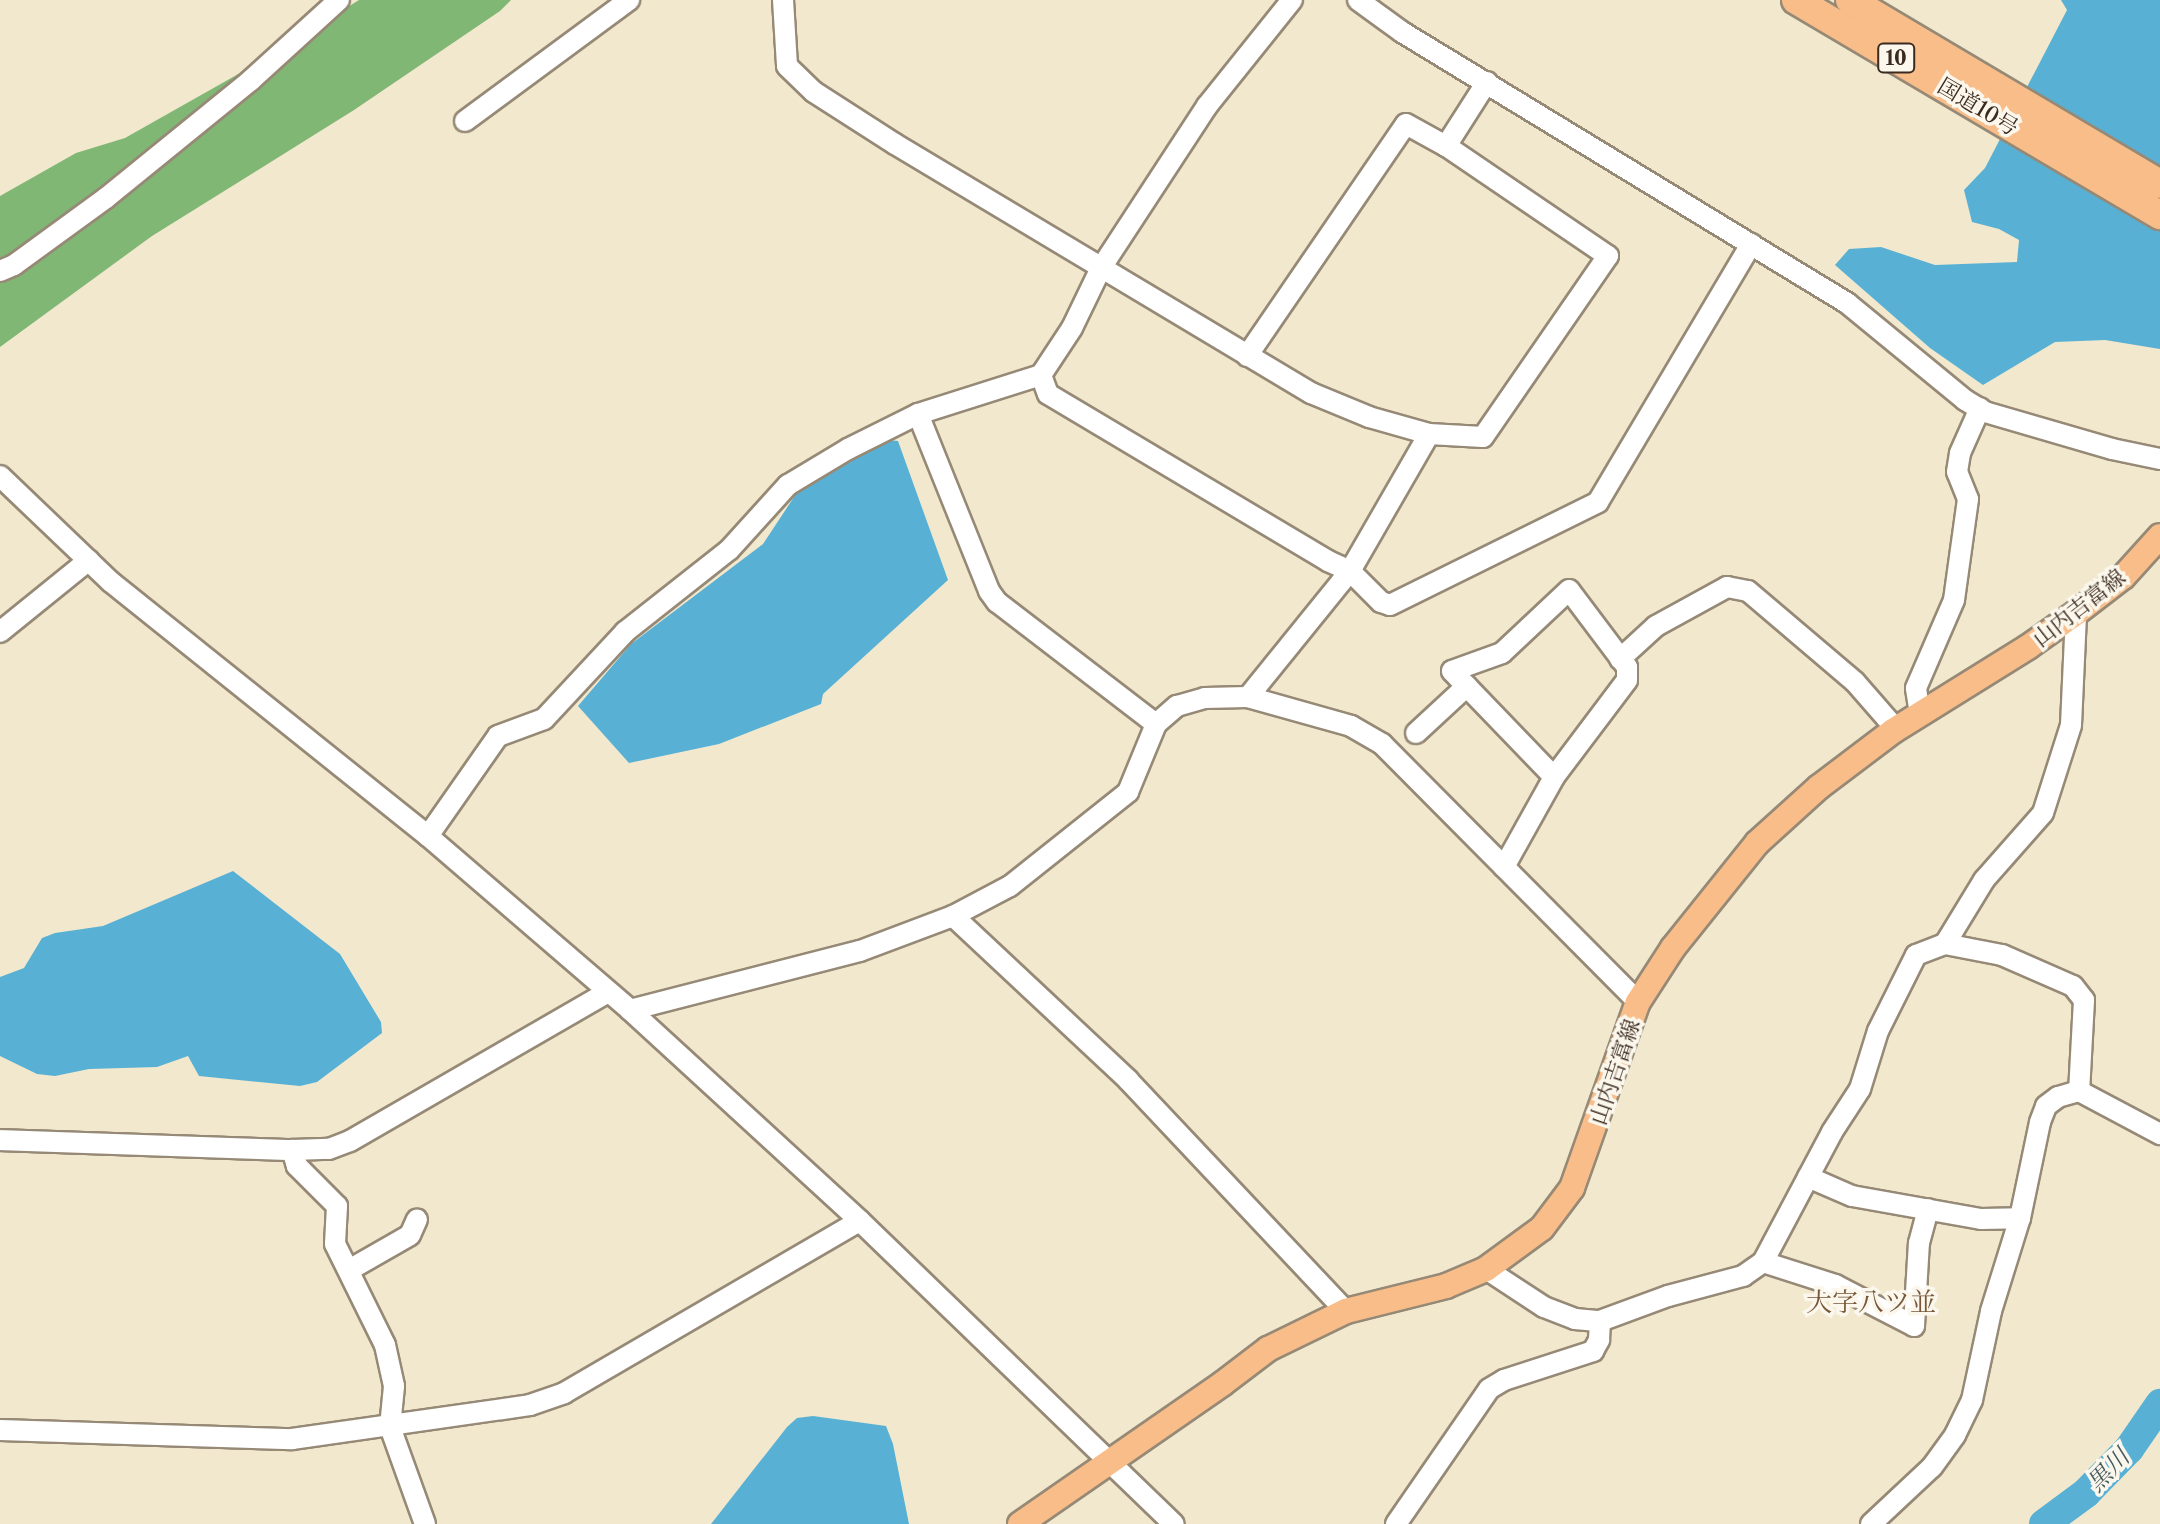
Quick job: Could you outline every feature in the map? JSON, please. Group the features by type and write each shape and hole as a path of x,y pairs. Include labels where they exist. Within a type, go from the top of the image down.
{"highway":[{"name":"国道10号","path":"1796,0 2160,215"},
{"name":"国道10号","path":"1850,0 2160,184"}],"main road":[{"name":"山内吉富線","path":"1020,1524 1268,1349 1346,1311 1446,1286 1486,1269 1542,1228 1572,1188 1638,1002 1673,948 1757,843 1819,787 1896,729 2076,613 2123,577 2160,536"}],"street":[{"path":"0,271 14,265 106,198 251,80 339,0"},
{"path":"465,121 629,0"},
{"path":"783,0 787,66 797,79 895,144 1247,356 1324,399 1429,434 1483,437 1608,256 1446,146 1406,124 1247,356"},
{"path":"428,836 498,736 544,719 625,632 729,550 788,485 848,449 918,414 1041,375 1072,328 1101,268 1207,106 1292,0"},
{"path":"1358,0 1402,32 1847,303 1980,408 2112,449 2160,459"},
{"path":"1446,146 1487,82"},
{"path":"1041,375 1048,394 1328,561 1350,571 1381,602 1390,605 1598,502 1751,244"},
{"path":"1920,714 1916,688 1954,600 1968,499 1957,472 1960,453 1980,408"},
{"path":"918,414 989,591 997,602 1156,724"},
{"path":"1248,697 1350,571 1429,434"},
{"path":"0,476 89,560 428,836 630,1010 860,1221 1174,1524"},
{"path":"0,632 89,560"},
{"path":"1620,659 1656,626 1727,587 1748,591 1855,682 1896,729"},
{"path":"1504,867 1554,777 1627,680 1627,667 1569,590 1502,653 1452,671 1554,777"},
{"path":"1945,944 1984,880 2043,813 2071,725 2076,613"},
{"path":"1416,733 1467,686"},
{"path":"630,1010 860,951 953,916 1010,886 1128,792 1156,724 1177,706 1205,698 1248,697 1351,726 1382,744 1638,1002"},
{"path":"953,916 1128,1080 1346,1311"},
{"path":"1486,1269 1544,1307 1575,1319 1600,1321 1668,1296 1743,1276 1763,1262 1860,1089 1878,1031 1916,955 1945,944 2002,955 2073,986 2084,1000 2079,1091"},
{"path":"0,1140 329,1149 350,1141 608,992"},
{"path":"1871,1524 1932,1467 1955,1435 1972,1400 1991,1311 2020,1218 2046,1106 2058,1097 2079,1091 2160,1134"},
{"path":"292,1150 297,1166 337,1206 335,1244 385,1345 394,1386 390,1427 425,1524"},
{"path":"1808,1177 1852,1196 1981,1219 2020,1218"},
{"path":"1763,1262 1835,1285 1914,1326 1919,1243 1928,1209"},
{"path":"349,1270 410,1235 417,1219"},
{"path":"0,1430 292,1439 530,1405 564,1393 860,1221"},
{"path":"1396,1524 1489,1389 1504,1380 1593,1351 1599,1340 1600,1321"}],"green space":[{"path":"359,0 511,0 500,11 354,110 152,236 0,347 0,196 76,153 125,138 265,59"}],"water":[{"path":"2061,0 2160,0 2160,349 2105,340 2055,342 1983,385 1930,348 1835,265 1849,249 1881,247 1935,265 2017,262 2019,240 1999,229 1972,222 1964,190 1985,168 2067,10"},
{"path":"889,440 898,441 948,580 823,694 821,704 719,744 629,763 578,706 631,644 763,544 798,491"},
{"path":"233,871 340,954 381,1022 382,1033 317,1082 300,1086 199,1076 188,1056 157,1067 89,1069 55,1076 37,1074 0,1056 0,977 24,968 42,938 103,926"},
{"path":"813,1416 886,1426 893,1444 909,1524 711,1524 787,1427 797,1418"}],"waterway":[{"name":"黒川","path":"2044,1524 2086,1493 2129,1449 2160,1404"}],"district":[{"name":"大字八ツ並","path":"1871,1303"}]}
